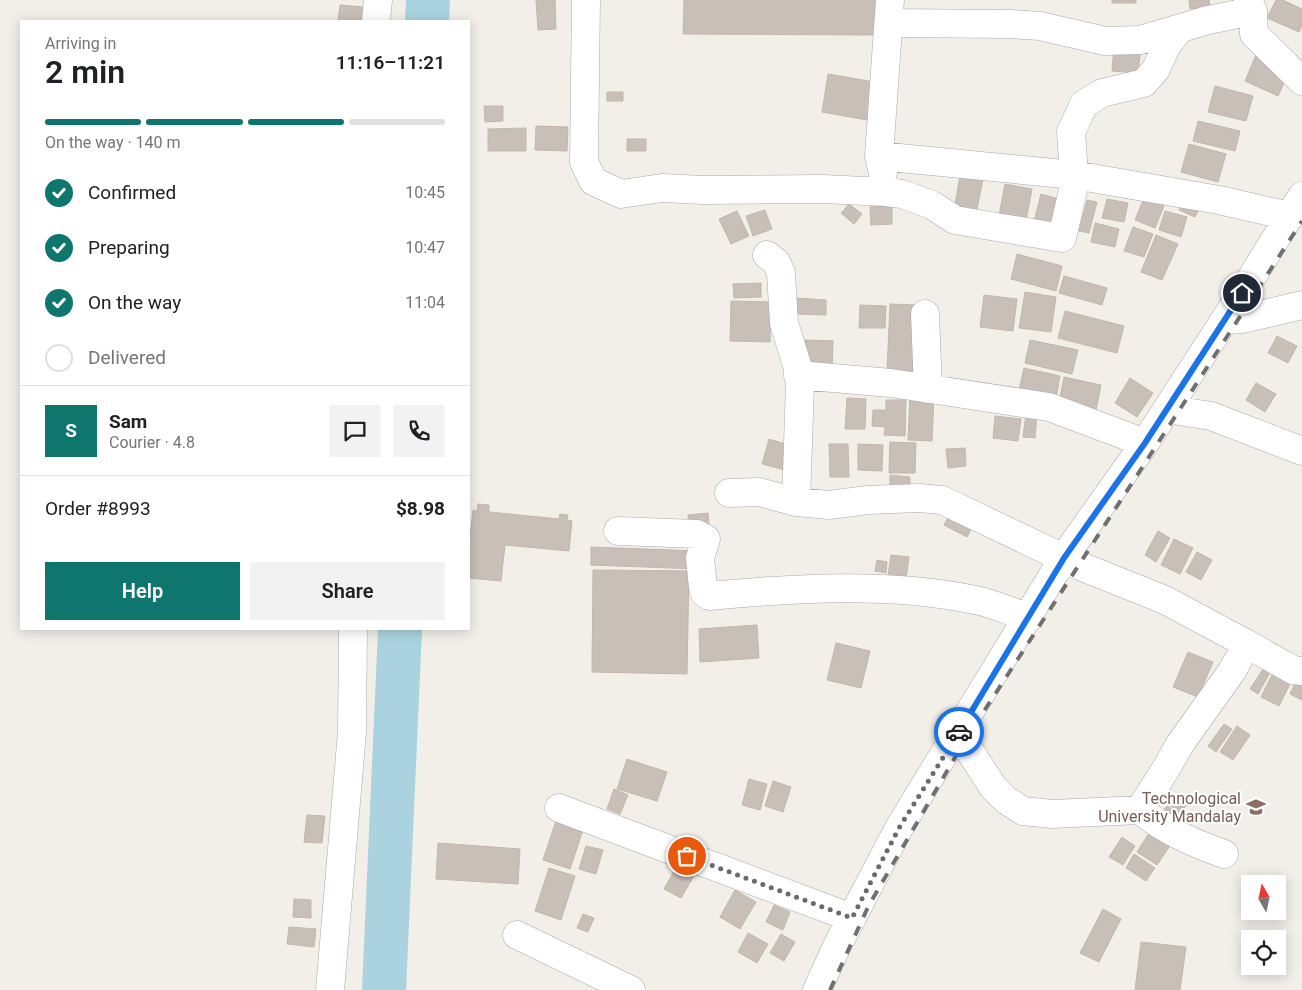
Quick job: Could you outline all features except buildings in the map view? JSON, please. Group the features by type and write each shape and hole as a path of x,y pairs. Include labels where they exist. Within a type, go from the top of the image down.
{"street":[{"path":"376,20 378,0"},
{"path":"586,0 584,162 593,181 621,194 662,188 702,190 823,188 886,192 902,194 932,205 955,220 1062,238 1073,190 1074,174 1071,132 1084,104 1102,93 1144,83 1156,69 1168,43 1182,28"},
{"path":"886,192 879,156 890,12 1040,26 1105,41 1140,40 1208,20 1250,5 1254,34 1302,81"},
{"path":"816,990 899,828 1064,558 1167,410 1295,206 1219,200 1074,174 879,156"},
{"path":"768,255 776,262 781,273 784,323 800,386 796,502"},
{"path":"1225,320 1243,319 1302,305"},
{"path":"925,314 928,389"},
{"path":"798,375 890,383 1049,407 1145,443"},
{"path":"1167,410 1210,416 1302,451"},
{"path":"729,493 759,492 796,502 829,505 919,498 942,500 1080,566 1165,600 1293,670 1302,671"},
{"path":"618,531 697,534 706,539 700,558 704,592 709,596 844,589 932,592 977,600 1029,618"},
{"path":"330,990 352,732 353,630"},
{"path":"1140,810 1180,744 1232,671 1247,644"},
{"path":"964,724 964,742 993,787 1006,800 1023,811 1052,814 1140,810 1179,837 1224,854"},
{"path":"559,808 852,918"},
{"path":"517,935 631,990"}],"waterway":[{"path":"427,20 428,0"},
{"path":"384,990 400,630"}],"railway":[{"path":"830,990 869,905 964,742 1302,221"}],"way so far":[{"path":"687,856 852,918 899,828 959,732"}],"place":[{"name":"Technological University Mandalay","path":"1256,807"}],"route":[{"path":"959,732 1064,558 1145,443 1242,293"}]}
